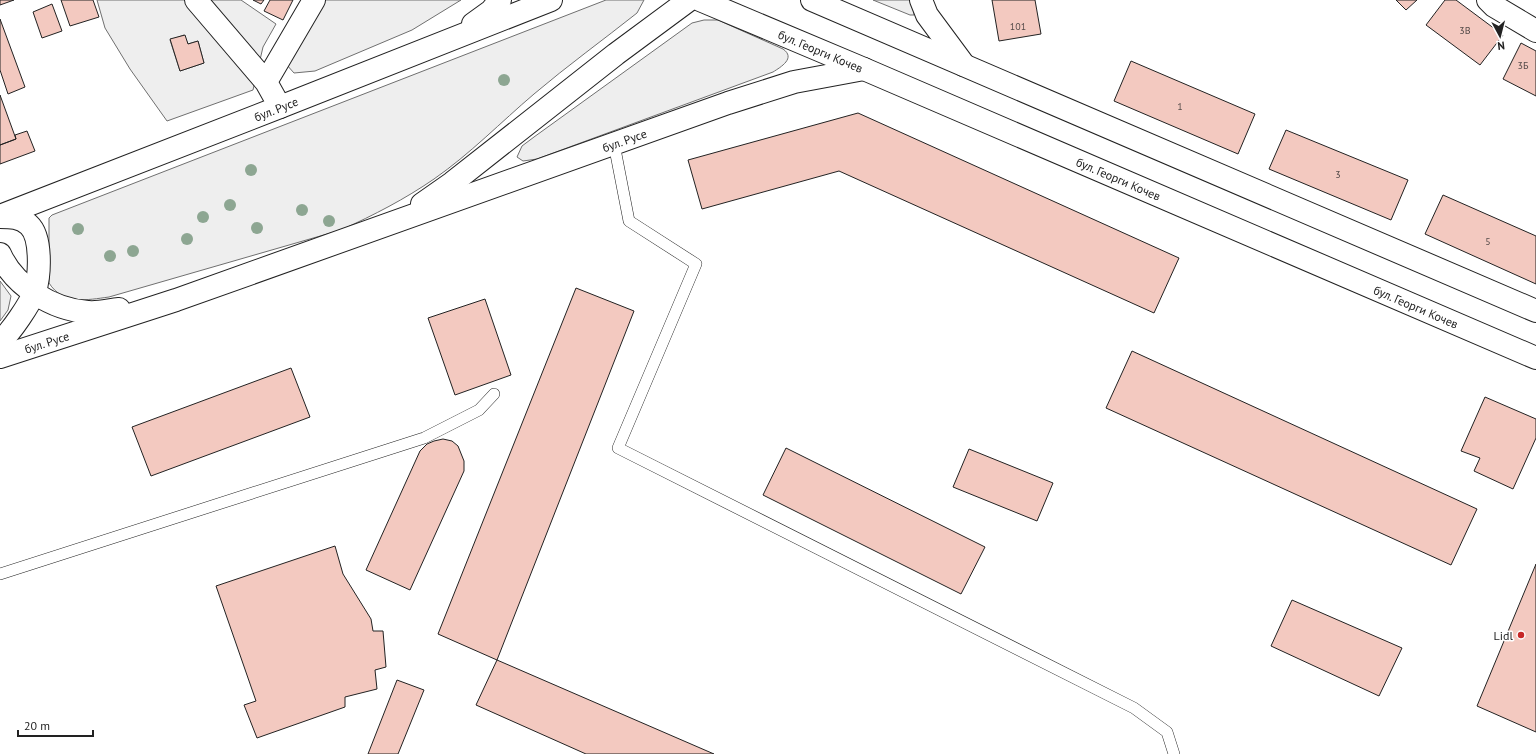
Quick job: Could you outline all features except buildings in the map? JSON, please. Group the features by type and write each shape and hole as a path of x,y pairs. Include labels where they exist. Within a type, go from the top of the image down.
{"main road":[{"path":"196,0 266,82 280,108"},
{"path":"266,82 314,0"},
{"path":"454,38 491,11 500,0"},
{"name":"бул. Русе","path":"0,216 280,108 551,0"},
{"name":"бул. Русе","path":"388,224 425,202 452,183 616,54 689,0"},
{"name":"бул. Георги Кочев","path":"700,0 1536,358"},
{"path":"812,0 1536,310"},
{"path":"921,0 927,15 964,66"},
{"path":"1488,0 1494,6 1536,31"},
{"name":"бул. Русе","path":"0,357 176,300 728,103 794,82 864,69"},
{"path":"0,216 24,221 30,226 34,232 38,258 38,275 34,293 12,328 0,342"},
{"path":"0,254 16,277 34,293 63,307 74,310 89,312 105,311 176,300"}],"lane":[{"path":"614,144 629,221 696,264 618,448 1134,708 1167,732 1174,754"},
{"path":"0,574 424,438 479,410 494,394"}],"shaded area":[{"path":"97,0 241,0 276,24 263,47 253,90 167,121 130,69 105,28","holes":["184,35 188,44 198,41 204,63 180,71 170,40"]},
{"path":"323,0 461,0 412,30 315,71 294,73 286,64"},
{"path":"606,0 644,0 637,13 572,63 460,159 434,179 377,213 341,230 109,297 84,300 68,298 61,295 49,283 49,218 52,215"},
{"path":"873,0 914,0 914,15 910,15"},
{"path":"704,20 718,20 783,49 787,52 788,59 783,65 773,72 537,159 523,161 517,157 522,146 534,137 692,23"},
{"path":"0,281 11,296 8,310 0,321"}],"place":[{"name":"Lidl","path":"1521,635"}]}
